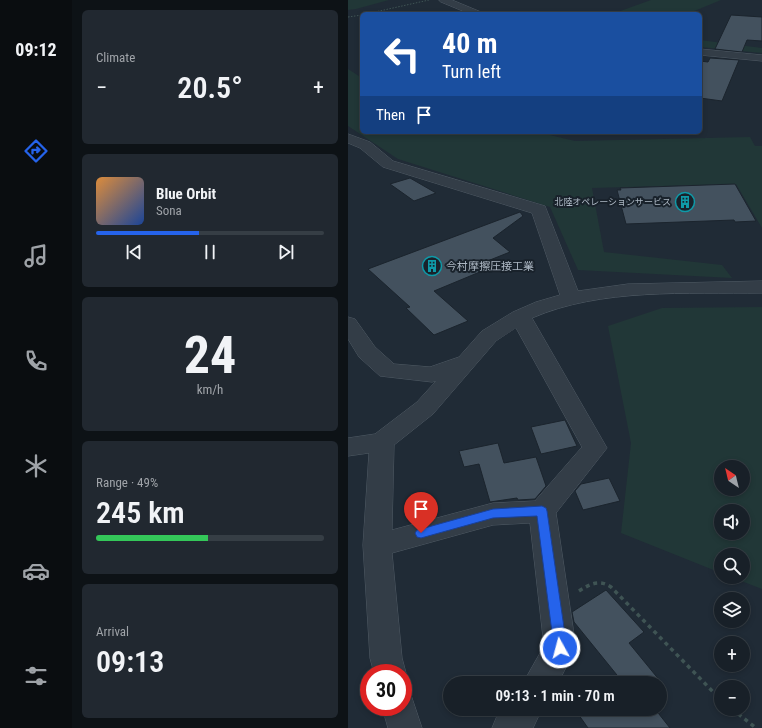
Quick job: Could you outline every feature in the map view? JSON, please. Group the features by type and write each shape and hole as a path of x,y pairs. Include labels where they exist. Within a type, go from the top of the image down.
{"street":[{"path":"447,2 470,0"},
{"path":"447,2 473,12"},
{"path":"702,52 762,58"},
{"path":"348,138 365,145 388,164 540,210 571,298"},
{"path":"348,447 382,442 424,408 489,336 520,316 543,306 571,298 628,290 762,287"},
{"path":"377,545 493,514 542,511 595,448 520,316"},
{"path":"348,323 367,352 388,371 432,375 466,361"},
{"path":"382,442 377,545 388,664"},
{"path":"542,511 560,648 544,676"},
{"path":"402,716 405,728"},
{"path":"510,728 518,722 521,716"}],"path":[{"path":"375,12 430,0"},
{"path":"348,16 360,15"},
{"path":"555,607 592,584 605,582 611,586 714,693"},
{"path":"741,716 756,728"}],"green space":[{"path":"348,0 389,0 348,10"},
{"path":"651,0 721,0 692,12 618,12"},
{"path":"702,40 762,48 762,53 702,47"},
{"path":"348,69 360,77 360,134 348,126"},
{"path":"360,134 545,134 575,141 750,137 755,146 762,146 762,228 736,184 592,188 604,252 722,265 732,278 578,270 550,207 398,159"},
{"path":"762,307 762,589 749,584 750,548 714,548 714,570 621,533 631,443 608,326 662,308"}],"building":[{"path":"731,15 762,17 762,41 747,40 742,52 715,49"},
{"path":"710,58 739,60 722,101 702,98 702,61 708,62"},
{"path":"410,178 436,193 414,201 390,184"},
{"name":"北陸オペレーションサービス","path":"735,184 756,221 735,222 734,220 626,224 617,190 621,190 620,188"},
{"name":"今村摩擦圧接工業","path":"520,212 523,216 493,238 510,252 480,264 487,269 434,291 468,321 434,335 406,308 410,307 368,269"},
{"path":"565,420 577,446 541,454 531,427"},
{"path":"498,443 504,463 536,457 546,486 535,499 518,500 517,498 490,502 479,464 464,467 459,451"},
{"path":"609,478 620,501 583,510 575,491 581,484"},
{"path":"606,590 644,632 629,643 656,676 618,676 574,622 572,612"},
{"path":"580,716 661,716 670,728 588,728"}],"place":[{"name":"北陸オペレーションサービス","path":"685,202"},
{"name":"今村摩擦圧接工業","path":"432,266"}],"route":[{"path":"421,533 493,514 542,511 560,648"}]}
